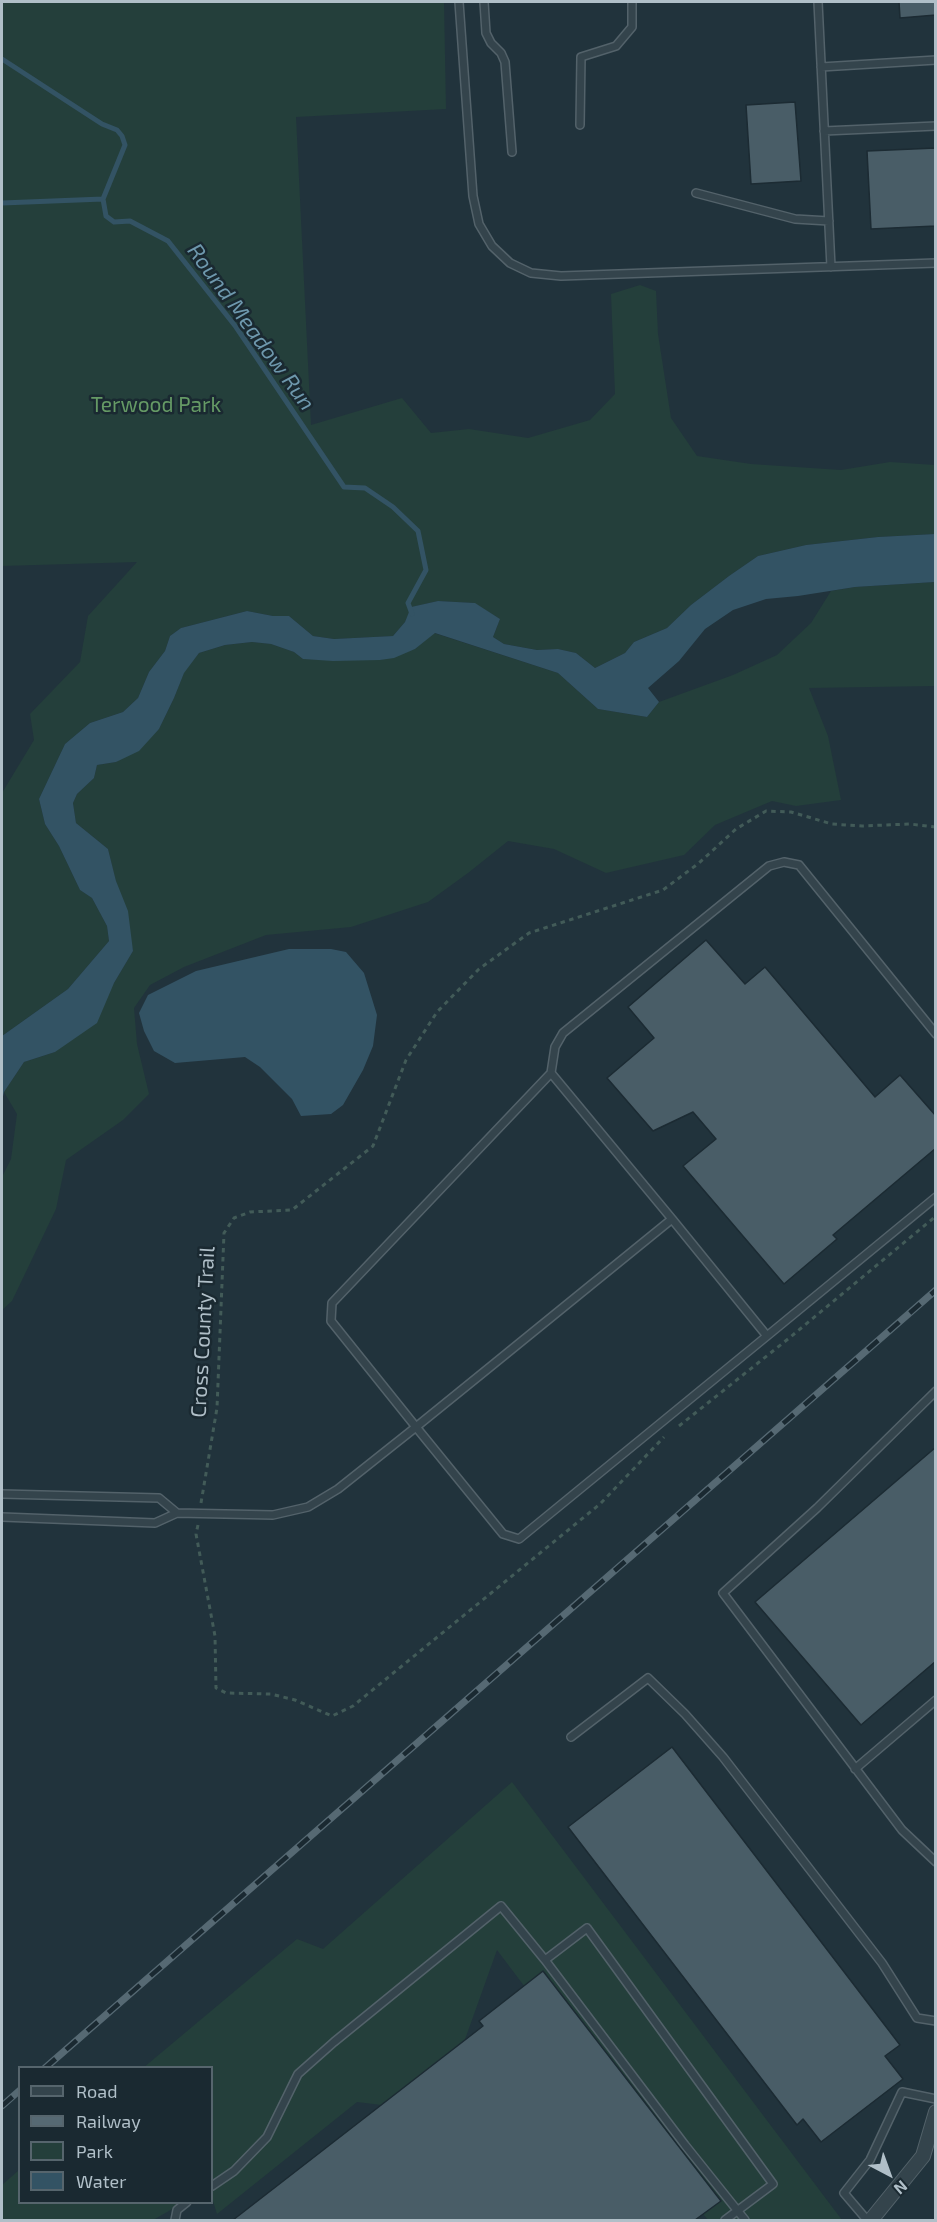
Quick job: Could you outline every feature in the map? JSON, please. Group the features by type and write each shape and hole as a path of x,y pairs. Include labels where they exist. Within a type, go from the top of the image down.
{"street":[{"path":"869,2220 923,2156 936,2112"}],"lane":[{"path":"459,2 473,196 479,224 492,246 510,263 531,273 561,276 936,263"},
{"path":"484,2 486,33 491,44 501,53 505,62 512,152"},
{"path":"580,125 581,57 616,46 632,27 632,2"},
{"path":"818,2 831,267"},
{"path":"821,67 936,60"},
{"path":"824,131 936,126"},
{"path":"696,193 795,219 829,221"},
{"path":"936,1034 799,865 784,861 769,866 563,1033 555,1047 551,1072 332,1303 330,1321 503,1534 519,1539 936,1197"},
{"path":"551,1072 766,1336"},
{"path":"2,1517 155,1523 177,1513 273,1515 308,1506 339,1489 672,1219"},
{"path":"936,1391 818,1508 723,1593 902,1830 936,1862"},
{"path":"2,1494 159,1498 177,1513"},
{"path":"572,1737 648,1678 685,1714 723,1757 882,1963 917,2018 936,2021"},
{"path":"855,1769 936,1700"},
{"path":"213,2185 234,2170 267,2137 297,2074 501,1906 745,2220"},
{"path":"545,1960 586,1928 773,2184 725,2220"},
{"path":"869,2220 844,2193 870,2160 902,2092 936,2099"},
{"path":"175,2220 177,2210 184,2204"}],"path":[{"name":"Cross County Trail","path":"201,1499 217,1408 224,1233 234,1218 250,1212 292,1210 373,1146 406,1060 437,1012 479,969 529,933 663,890 699,863 736,829 765,811 791,812 832,824 862,826 910,824 936,827"}],"green space":[{"name":"Terwood Park","path":"2,2 444,2 446,109 296,117 311,425 402,398 431,433 469,429 528,438 590,420 615,394 611,294 640,285 656,291 658,334 671,418 697,456 751,464 841,470 890,462 935,465 935,534 878,537 806,545 758,556 691,605 667,628 634,642 625,653 595,668 576,653 558,649 537,650 504,644 493,637 500,619 474,603 438,601 412,607 405,622 393,636 334,639 313,636 289,616 273,616 247,611 181,628 170,636 165,651 149,672 138,698 123,712 90,723 65,744 39,799 45,824 59,846 80,890 92,898 107,926 109,941 68,989 2,1036 2,793 34,740 30,714 80,662 88,616 137,562 2,566"},
{"path":"935,582 935,686 809,688 828,736 841,800 796,806 772,801 715,825 684,855 606,873 554,849 508,841 428,902 351,927 266,935 184,967 150,985 134,1008 137,1044 149,1094 123,1120 66,1160 56,1209 12,1301 2,1310 2,1177 11,1159 17,1114 4,1092 24,1062 55,1052 114,983 133,951 108,849 76,823 73,803 77,794 94,778 97,765 116,762 159,729 184,672 199,653 225,645 252,642 271,644 294,652 303,659 380,660 415,649 434,633 558,673 598,709 647,717 659,702 733,675 777,655 811,623 831,591 855,587"},
{"path":"512,1782 842,2220 708,2220 607,2096 497,1950 439,2112 357,2102 217,2214 213,2201 213,2066 145,2066 297,1939 323,1949"},
{"path":"18,2171 18,2204 181,2204 153,2220 2,2220 2,2185"}],"water":[{"path":"935,534 935,582 855,587 766,599 733,610 705,629 679,661 648,688 659,702 647,717 598,709 558,673 435,633 415,649 394,658 380,660 303,659 294,652 271,644 252,642 225,645 199,653 184,673 159,729 139,751 116,762 97,765 94,778 77,794 73,803 76,823 108,849 116,881 128,911 133,951 114,983 97,1023 55,1052 24,1062 4,1092 2,1101 2,1036 68,989 109,941 107,926 92,898 80,890 59,846 45,824 39,799 65,744 90,723 123,712 138,698 149,672 165,651 170,636 181,628 247,611 273,616 289,616 313,636 334,639 393,636 405,622 411,607 438,601 475,603 500,619 493,637 504,644 537,650 558,649 576,653 595,668 625,653 634,642 667,628 691,605 758,556 806,545 878,537"},
{"path":"289,949 331,949 346,952 364,973 377,1015 373,1046 363,1070 343,1105 331,1114 301,1116 292,1099 260,1067 245,1057 175,1063 154,1051 144,1031 139,1013 148,995 196,971"}],"building":[{"path":"899,2 936,2 936,15 900,18"},
{"path":"795,102 801,181 751,184 746,105"},
{"path":"936,148 936,226 871,229 867,151"},
{"path":"706,940 745,984 765,967 875,1097 900,1075 936,1116 936,1148 833,1235 837,1239 784,1284 683,1166 716,1139 693,1112 653,1131 607,1078 654,1038 628,1007"},
{"path":"936,1447 936,1661 861,1725 755,1602"},
{"path":"672,1747 900,2045 885,2056 903,2079 821,2142 803,2119 797,2125 568,1827"},
{"path":"543,1971 721,2201 695,2220 233,2220 483,2026 479,2021"}],"waterway":[{"name":"Round Meadow Run","path":"2,59 102,124 117,130 125,145 103,199 106,216 114,222 130,221 168,241 236,327 344,487 365,488 393,507 418,531 426,570 408,603 412,614"},
{"path":"2,203 103,199"}],"railway":[{"path":"47,2066 936,1290"},
{"path":"2,2106 18,2092"}]}
